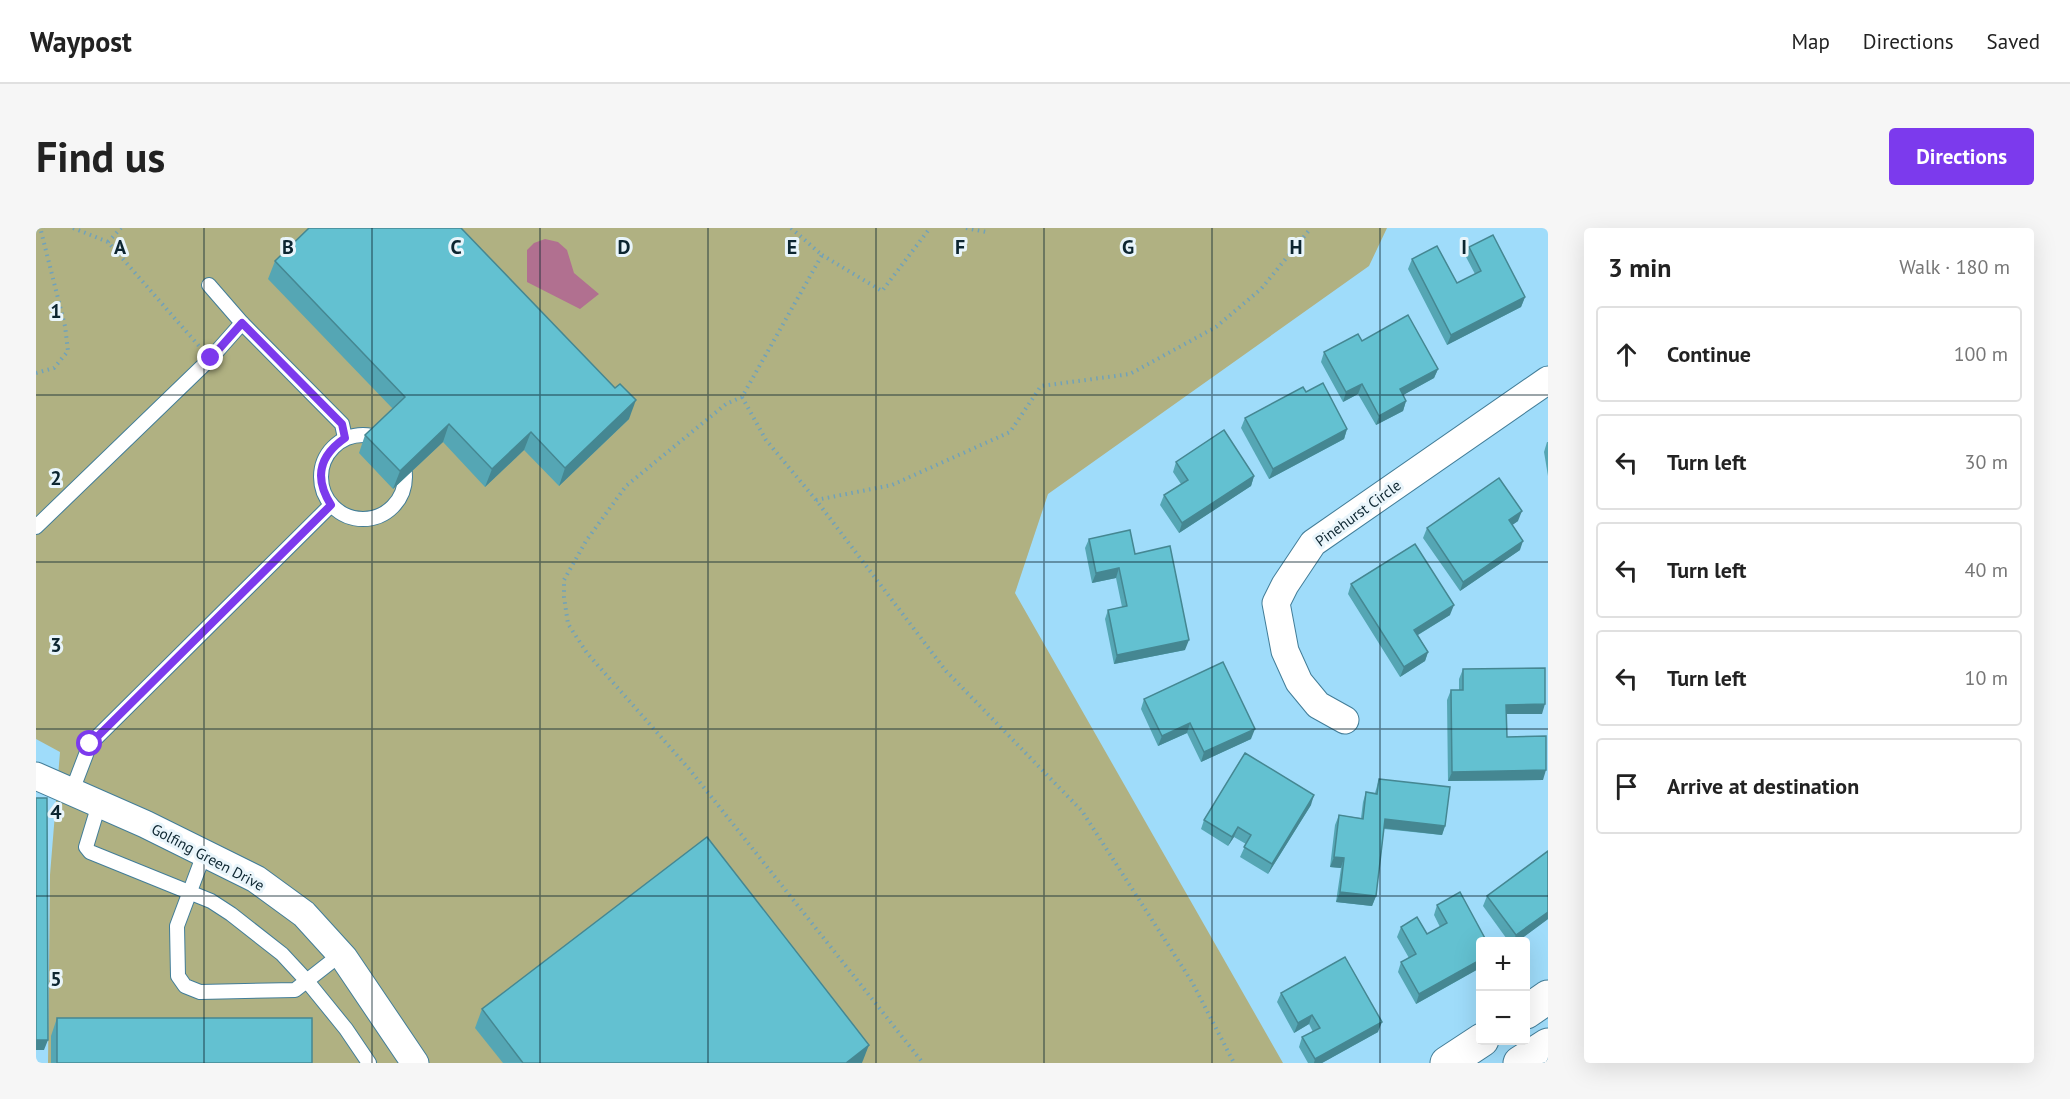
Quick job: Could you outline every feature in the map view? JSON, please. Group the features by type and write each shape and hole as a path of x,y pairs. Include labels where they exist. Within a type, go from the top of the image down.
{"main road":[{"path":"1530,1009 1548,998"},
{"path":"1447,1063 1476,1045"},
{"path":"1520,1063 1548,1045"}],"street":[{"name":"Pinehurst Circle","path":"1345,720 1318,705 1299,682 1285,651 1276,603 1285,585 1313,543 1548,380"},
{"name":"Golfing Green Drive","path":"36,776 256,879 304,914 341,954 415,1063"}],"lane":[{"path":"208,285 242,323 342,424 345,438"},
{"path":"36,527 211,358 242,323"},
{"path":"371,435 385,440 396,449 403,462 406,476 403,491 396,503 385,513 371,518 357,519 342,514 331,505 324,494 321,481 322,468 330,451 345,438 371,435"},
{"path":"72,792 90,744 331,505"},
{"path":"99,804 86,847 90,852 211,901 231,914 282,954 346,1029 369,1063"},
{"path":"204,854 177,926 178,976 185,986 200,992 295,990 341,954"}],"path":[{"path":"36,373 54,368 68,351 66,326 41,231 44,228"},
{"path":"72,228 108,242 211,358"},
{"path":"108,242 121,228"},
{"path":"791,228 822,255 882,291 930,228"},
{"path":"966,228 986,232"},
{"path":"816,500 892,485 1010,432 1041,387 1130,374 1216,327 1261,289 1311,228"},
{"path":"822,255 742,397 726,404 626,486 586,541 564,580 564,597 568,624 587,653 690,770 923,1063"},
{"path":"742,397 766,440 816,500 946,671 1082,811 1192,982 1234,1063"}],"green space":[{"path":"36,228 1387,228 1369,266 1048,494 1015,593 1283,1063 48,1063 50,875 60,752 36,739"}],"shaded area":[{"path":"545,239 558,242 567,250 574,273 599,294 580,309 527,282 527,250 534,243"}],"building":[{"path":"309,228 461,228 615,388 620,384 636,400 565,468 531,432 492,469 449,424 400,471 365,435 405,397 275,261"},
{"path":"1493,235 1525,297 1451,335 1412,259 1437,246 1457,283 1481,271 1469,247"},
{"path":"1408,315 1438,369 1400,389 1406,401 1379,416 1362,384 1346,392 1324,352 1358,334 1362,341"},
{"path":"1323,383 1347,429 1273,469 1245,418 1303,387 1306,392"},
{"path":"1224,430 1254,476 1182,523 1164,495 1188,480 1176,462"},
{"path":"1499,478 1522,511 1509,520 1523,541 1463,582 1427,528"},
{"path":"1130,530 1135,554 1170,546 1189,640 1117,655 1108,610 1127,606 1119,568 1096,573 1089,539"},
{"path":"1415,544 1454,605 1414,630 1428,652 1404,667 1351,584"},
{"path":"1223,662 1255,729 1204,752 1190,723 1162,736 1144,699"},
{"path":"1545,668 1545,704 1506,705 1507,737 1546,736 1546,770 1452,772 1451,690 1463,690 1463,669"},
{"path":"1245,753 1314,795 1272,864 1244,847 1251,835 1238,827 1232,837 1204,820"},
{"path":"1379,779 1450,787 1445,826 1385,819 1376,896 1340,892 1344,858 1334,857 1339,815 1363,819 1366,792 1377,794"},
{"path":"36,798 47,798 48,1040 36,1040"},
{"path":"707,837 869,1045 846,1063 523,1063 482,1009"},
{"path":"1548,851 1548,912 1516,935 1487,896"},
{"path":"1460,892 1484,937 1476,937 1476,962 1419,994 1401,962 1416,954 1401,927 1417,917 1427,934 1447,923 1437,905"},
{"path":"1345,957 1382,1022 1315,1059 1302,1037 1320,1028 1312,1015 1298,1023 1281,993"},
{"path":"57,1018 312,1018 312,1063 57,1063"}],"route":[{"path":"90,744 331,505 324,494 321,481 322,468 326,456 345,438 342,424 242,323 211,358"}]}
